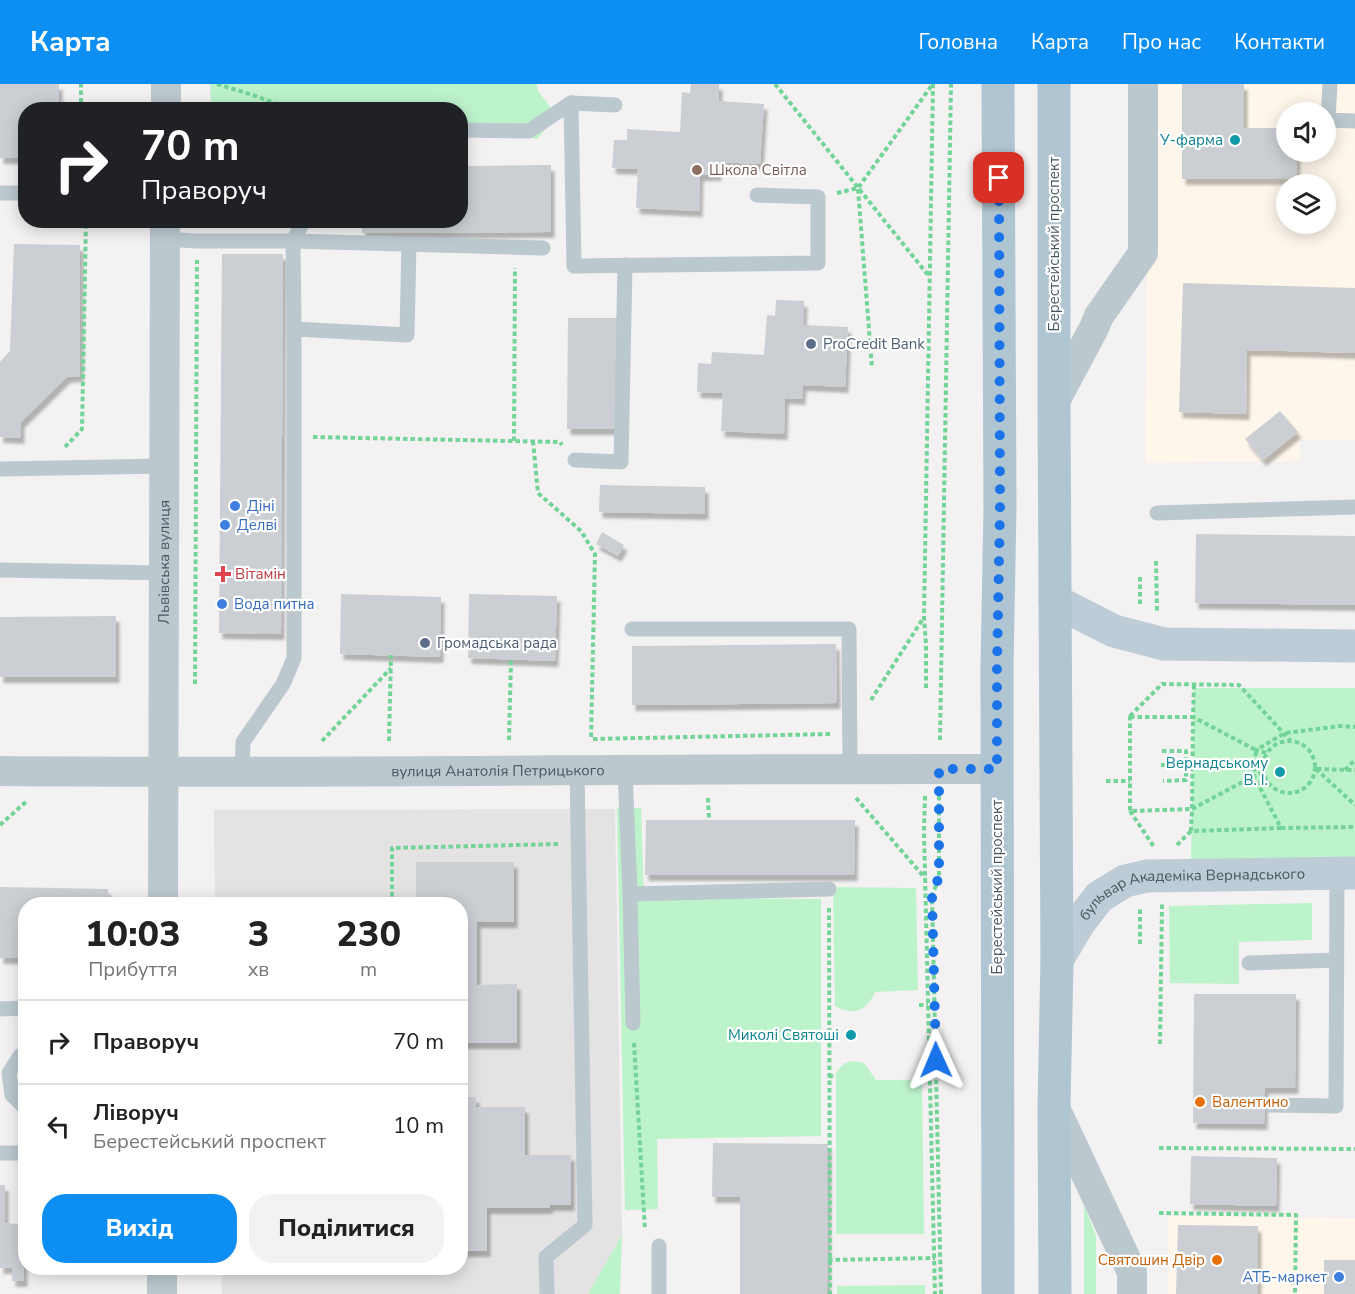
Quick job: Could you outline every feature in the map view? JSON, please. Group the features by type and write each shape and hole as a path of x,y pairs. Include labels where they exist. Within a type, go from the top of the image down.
{"main road":[{"name":"Берестейський проспект","path":"998,84 1000,508 997,667 998,1294"},
{"name":"Берестейський проспект","path":"1054,84 1057,960 1054,1106 1055,1294"},
{"path":"1055,601 1114,631 1164,644 1355,646"},
{"name":"бульвар Академіка Вернадського","path":"1057,960 1078,923 1098,897 1125,881 1147,876 1346,873"}],"street":[{"path":"166,84 166,102"},
{"name":"Берестейський проспект","path":"1054,403 1099,316 1143,253 1143,84"},
{"name":"Львівська вулиця","path":"163,897 165,230"},
{"name":"вулиця Анатолія Петрицького","path":"0,771 242,773 850,770 932,779 997,769"},
{"name":"Берестейський проспект","path":"1054,1106 1132,1272 1132,1294"},
{"path":"162,1275 162,1294"}],"lane":[{"path":"1330,84 1328,120 1355,121"},
{"path":"571,103 574,266 818,263 818,197 757,195"},
{"path":"468,130 529,131 571,103 615,105"},
{"path":"0,193 18,193"},
{"path":"242,773 243,741 283,684 294,658 293,241 300,228"},
{"path":"165,230 197,241 293,241 543,248"},
{"path":"294,329 407,335 409,244"},
{"path":"575,460 621,462 625,265"},
{"path":"0,469 165,466"},
{"path":"1157,513 1355,507"},
{"path":"0,570 164,573"},
{"path":"632,629 849,629 850,770"},
{"path":"547,1294 546,1257 585,1226 577,770"},
{"path":"625,770 633,1023"},
{"path":"1271,1105 1336,1106 1336,960 1346,873"},
{"path":"630,894 829,889"},
{"path":"1249,963 1336,960"},
{"path":"0,1009 18,1008"},
{"path":"18,1059 9,1073 12,1095 18,1101"},
{"path":"0,1153 18,1153"},
{"path":"659,1246 659,1294"}],"path":[{"path":"81,84 81,102"},
{"path":"217,84 271,102"},
{"path":"774,84 929,276"},
{"path":"925,84 933,84"},
{"path":"872,368 858,188 933,84"},
{"path":"926,688 924,617 933,84"},
{"path":"935,1294 924,843 932,779 951,84"},
{"path":"818,197 858,188"},
{"path":"59,453 82,429 86,228"},
{"path":"195,693 197,241"},
{"path":"514,441 515,247"},
{"path":"294,436 560,442 575,460"},
{"path":"533,441 538,493 581,531 595,554 591,739"},
{"path":"1140,577 1140,609"},
{"path":"580,739 850,733 924,617"},
{"path":"378,741 389,741 391,655"},
{"path":"509,740 511,659"},
{"path":"322,741 391,668"},
{"path":"1156,850 1130,811 1130,717 1162,684 1239,685 1290,740"},
{"path":"1194,685 1191,831 1355,828"},
{"path":"1130,717 1193,717 1266,753"},
{"path":"1256,750 1285,733 1341,726 1355,727"},
{"path":"498,740 519,740"},
{"path":"1290,740 1306,746 1315,761 1316,769 1309,785 1303,790 1286,793 1278,791 1266,780 1263,772 1263,759 1276,743 1290,740"},
{"path":"311,741 333,741"},
{"path":"1256,750 1254,776 1281,828"},
{"path":"1162,751 1186,751 1186,780 1163,781"},
{"path":"1345,770 1355,760"},
{"path":"1161,765 1186,765"},
{"path":"1316,769 1355,770"},
{"path":"1316,769 1355,805"},
{"path":"1130,811 1192,809 1263,772"},
{"path":"932,779 939,876 932,897 940,1294"},
{"path":"1106,781 1130,782"},
{"path":"708,798 709,820"},
{"path":"0,825 27,801"},
{"path":"392,897 392,848 579,844"},
{"path":"829,889 830,1294"},
{"path":"1160,1044 1162,901"},
{"path":"1140,909 1140,944"},
{"path":"829,1005 835,1006"},
{"path":"919,1005 928,1005"},
{"path":"633,1023 644,1240"},
{"path":"829,1077 836,1074"},
{"path":"922,1077 930,1078"},
{"path":"1159,1148 1355,1149"},
{"path":"1159,1213 1296,1215 1295,1294"},
{"path":"829,1260 935,1258"}],"shaded area":[{"path":"1149,84 1355,84 1355,440 1300,440 1300,461 1145,463"},
{"path":"615,809 622,1235 588,1294 222,1294 221,1275 468,1275 468,897 215,897 214,810"},
{"path":"1168,1216 1355,1218 1355,1294 1168,1294"}],"green space":[{"path":"210,84 537,84 538,91 557,116 537,139 468,125 468,102 211,102"},
{"path":"1194,688 1355,688 1355,862 1191,859"},
{"path":"617,808 641,808 644,898 821,899 821,1136 657,1139 658,1209 625,1210"},
{"path":"833,887 916,888 918,990 875,992 868,1004 854,1011 835,1006"},
{"path":"1312,903 1312,940 1239,942 1239,984 1170,983 1169,906"},
{"path":"854,1061 864,1063 876,1080 922,1080 924,1234 836,1234 836,1074 843,1065"},
{"path":"1084,1205 1096,1236 1096,1294 1084,1294"},
{"path":"622,1235 620,1294 588,1294"},
{"path":"925,1285 925,1294 837,1294 837,1286"}],"building":[{"path":"0,84 59,84 59,102 18,102 18,158 0,158"},
{"path":"691,84 719,84 719,101 764,104 760,164 718,162 718,175 700,175 699,211 636,208 638,169 612,168 614,140 627,140 627,129 680,132 682,92 690,93"},
{"name":"У-фарма","path":"1182,84 1244,84 1244,128 1276,128 1276,162 1297,162 1297,174 1276,174 1276,179 1182,179"},
{"path":"551,165 551,232 362,233 362,228 468,228 468,166"},
{"path":"14,244 80,245 80,376 67,377 21,422 21,438 0,437 0,362 10,351"},
{"path":"222,254 283,254 281,634 219,633"},
{"path":"1183,283 1355,288 1355,353 1247,350 1246,414 1179,412"},
{"path":"776,300 804,301 803,325 848,327 845,387 803,385 802,399 785,398 784,434 721,431 723,393 697,392 698,363 711,364 712,352 764,355 767,315 775,316"},
{"path":"568,318 618,318 618,429 567,429"},
{"path":"1280,411 1298,432 1263,460 1245,439"},
{"path":"600,485 705,487 705,514 599,512"},
{"path":"602,532 624,545 618,556 596,544"},
{"path":"1196,534 1355,536 1355,605 1195,603"},
{"path":"341,594 441,597 440,657 340,654"},
{"path":"469,594 557,596 555,661 468,658"},
{"path":"116,616 116,677 0,677 0,617"},
{"path":"836,644 837,703 632,705 632,646"},
{"path":"646,820 855,820 854,875 645,875"},
{"path":"416,862 514,862 514,922 477,922 477,985 517,984 517,1043 468,1043 468,897 416,897"},
{"path":"0,887 108,889 108,897 18,897 18,958 0,958"},
{"path":"1194,994 1296,994 1295,1088 1265,1088 1264,1124 1193,1123"},
{"path":"468,1097 476,1097 476,1107 525,1107 525,1155 571,1155 571,1205 550,1205 549,1208 487,1208 487,1251 468,1251"},
{"path":"713,1143 828,1144 827,1294 740,1294 740,1197 712,1197"},
{"path":"1191,1156 1277,1158 1276,1206 1190,1204"},
{"path":"0,1185 5,1185 5,1223 18,1224 18,1275 24,1275 24,1281 12,1281 12,1268 0,1268"},
{"name":"Святошин Двір","path":"1178,1225 1258,1226 1258,1294 1176,1294"},
{"name":"АТБ-маркет","path":"1324,1260 1355,1260 1355,1294 1324,1294"}],"place":[{"name":"У-фарма","path":"1235,140"},
{"name":"Школа Світла","path":"697,170"},
{"name":"ProCredit Bank","path":"811,344"},
{"name":"Діні","path":"235,506"},
{"name":"Делві","path":"225,525"},
{"name":"Вітамін","path":"223,574"},
{"name":"Вода питна","path":"222,604"},
{"name":"Громадська рада","path":"425,643"},
{"name":"Вернадському В. І.","path":"1280,772"},
{"name":"Миколі Святоші","path":"851,1035"},
{"name":"Валентино","path":"1200,1102"},
{"name":"Святошин Двір","path":"1217,1260"},
{"name":"АТБ-маркет","path":"1339,1277"}],"route":[{"path":"936,1060 932,897 939,876 939,769 997,769 1000,508 999,178"}]}
